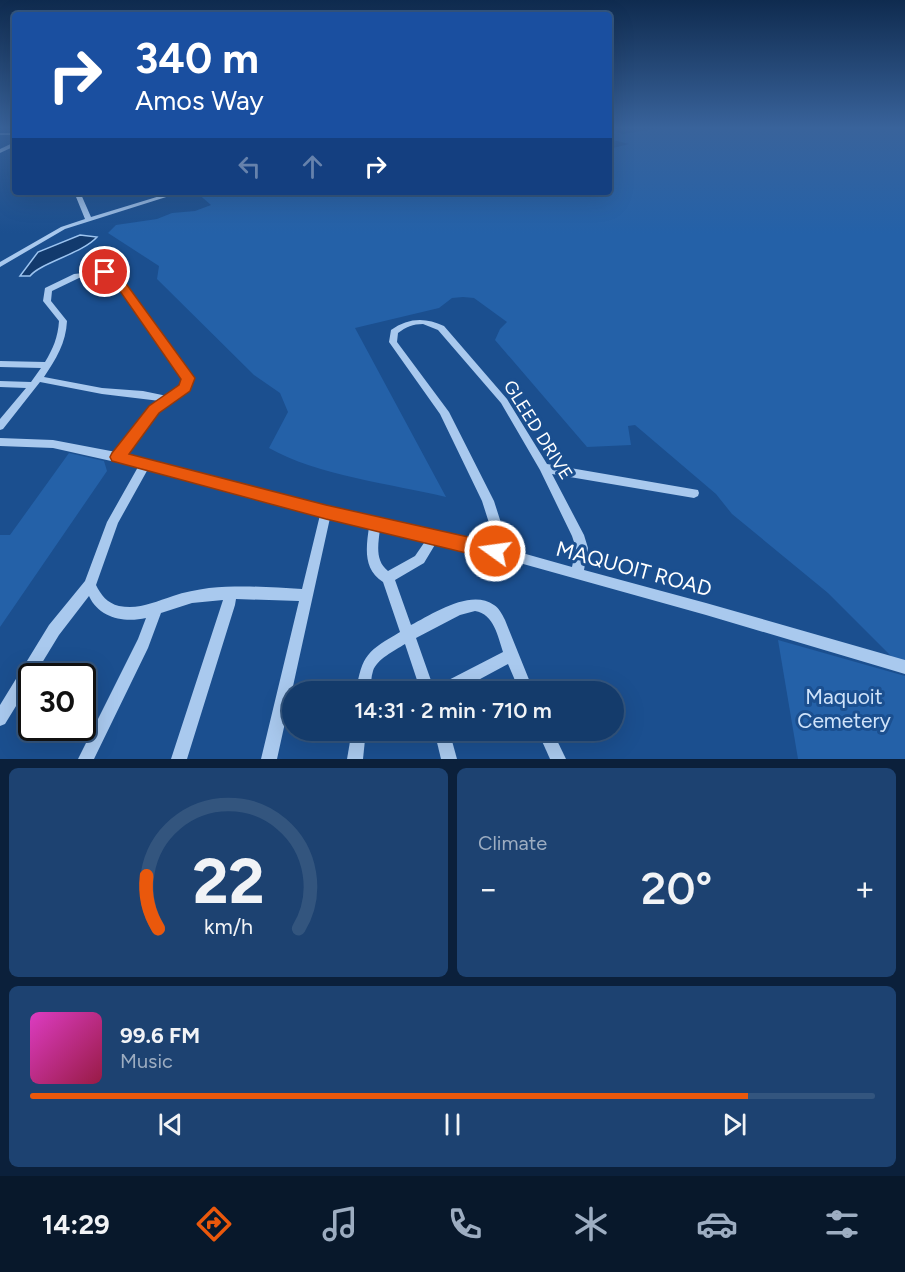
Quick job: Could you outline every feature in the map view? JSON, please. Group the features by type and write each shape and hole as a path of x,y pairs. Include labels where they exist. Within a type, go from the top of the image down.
{"street":[{"path":"78,195 88,219"},
{"path":"0,265 45,237 88,219 169,195"},
{"path":"0,426 4,416 36,382 59,346 64,333 63,321 47,301 48,290 77,276 111,272 188,378 185,387 154,410 118,457"},
{"name":"GLEED DRIVE","path":"495,551 496,526 488,501 444,412 392,339 394,332 415,322 427,322 441,328 504,401 544,468 578,535 582,548 577,574"},
{"path":"0,364 46,365"},
{"path":"0,384 60,381 100,391 167,399"},
{"name":"MAQUOIT ROAD","path":"0,442 53,444 118,457 326,512 495,551 905,667"},
{"path":"0,719 54,630 90,585 113,522 145,464"},
{"path":"544,468 694,493"},
{"path":"269,759 326,512"},
{"path":"375,523 372,558 377,571 388,578 424,681"},
{"path":"388,578 419,562 425,555 433,537"},
{"path":"90,585 97,599 107,609 138,615 184,598 230,595 306,595"},
{"path":"179,759 229,606 230,595"},
{"path":"366,681 370,662 378,653 468,605 479,605 489,609 499,623 522,681"},
{"path":"86,759 156,609"},
{"path":"461,681 511,655"},
{"path":"355,759 357,741"},
{"path":"444,741 449,759"},
{"path":"549,741 558,759"}],"green space":[{"path":"612,162 905,162 905,662 894,659 828,593 732,514 716,494 635,425 628,426 631,445 587,447 495,340 500,329 507,322 474,298 452,298 439,308 355,328 446,497 331,472 269,448 288,412 280,393 254,375 157,279 159,266 108,233 116,225 157,219 172,213 195,211 211,205 199,195 612,195"},
{"path":"69,453 104,461 107,471 0,627 0,535 10,535"},
{"name":"Maquoit Cemetery","path":"778,640 905,676 905,759 798,759"}],"shaded area":[{"path":"80,235 97,237 91,243 35,271 30,276 20,276 38,252"}],"route":[{"path":"105,272 111,272 115,276 188,378 185,387 154,410 118,457 326,512 495,551"}]}
